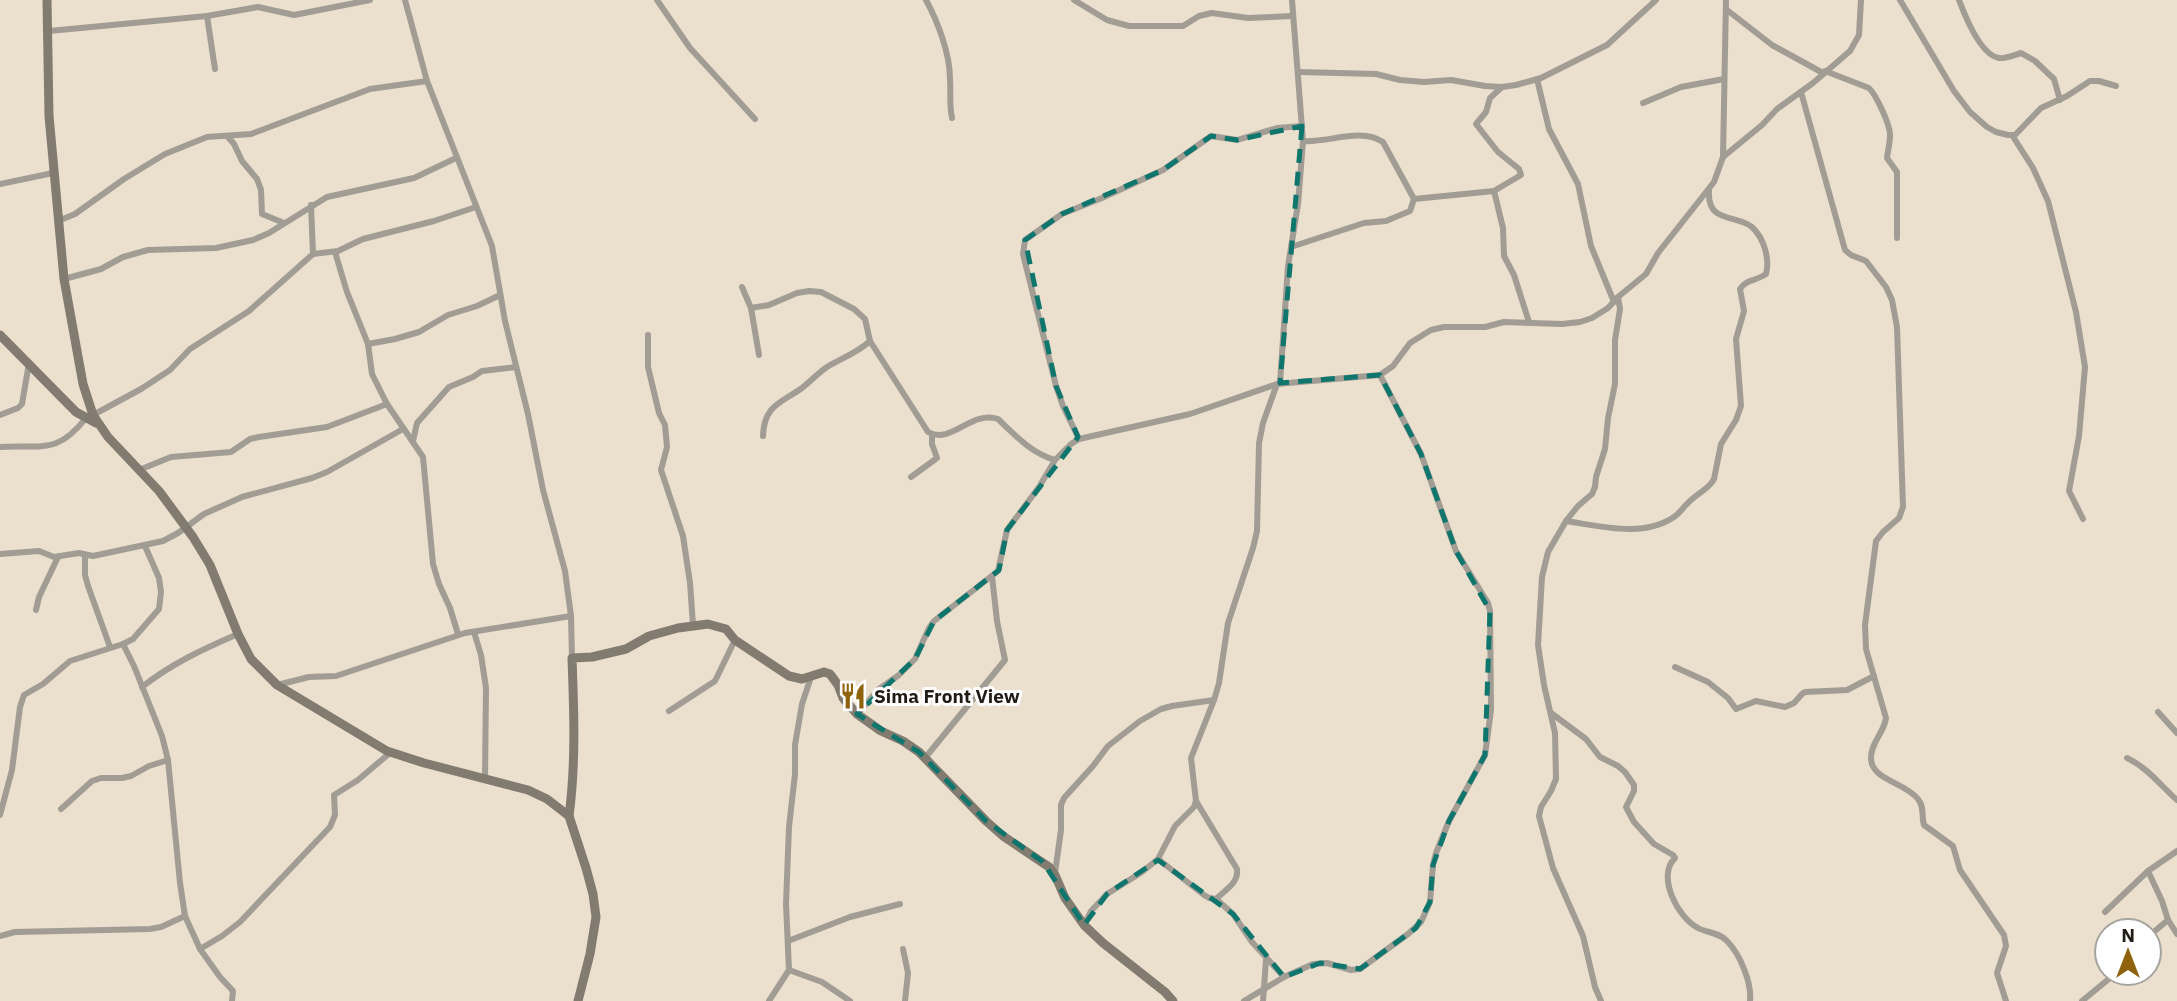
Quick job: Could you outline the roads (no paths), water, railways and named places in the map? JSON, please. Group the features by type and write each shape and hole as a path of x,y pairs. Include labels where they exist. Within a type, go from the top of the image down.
{"street":[{"path":"47,0 53,173 64,279 89,417"},
{"path":"49,31 207,16 258,7 294,15 370,0"},
{"path":"405,0 426,81 492,246 500,295 543,490 565,571 571,616 574,758 569,817 586,867 596,917 594,938 578,1001"},
{"path":"657,0 690,48 755,119"},
{"path":"926,0 938,24 947,56 951,81 949,104 953,118"},
{"path":"1074,0 1107,20 1129,26 1183,26 1206,13 1248,18 1292,16"},
{"path":"1216,899 1234,882 1238,874 1196,801 1191,758 1219,683 1228,623 1257,531 1259,443 1263,423 1278,384 1303,141 1292,0"},
{"path":"1299,72 1376,74 1400,80 1451,80 1503,87 1537,79 1607,45 1656,0"},
{"path":"857,714 879,688 900,675 915,659 934,621 999,568 1007,530 1055,460 1079,439 1190,414 1278,384 1380,375 1393,366 1417,336 1430,330 1444,327 1485,327 1504,322 1562,324 1580,322 1600,314 1646,274 1658,253 1714,182 1723,157 1726,0"},
{"path":"1723,157 1777,109 1850,51 1856,43 1861,24 1861,0"},
{"path":"1900,0 1954,91 1987,127 2012,135 2018,133 2041,108 2092,81 2116,86"},
{"path":"1959,0 1979,40 1990,54 2001,58 2026,55 2054,79 2060,100"},
{"path":"1727,10 1772,45 1824,72 1873,92 1889,127 1887,158 1897,172 1898,238"},
{"path":"207,16 215,69"},
{"path":"1537,79 1549,129 1578,184 1591,246 1620,309 1615,340 1615,384 1605,449 1592,494 1566,521 1545,562 1539,615 1539,658 1555,733 1556,779 1539,816 1553,867 1583,936 1601,1001"},
{"path":"1643,103 1681,87 1724,79"},
{"path":"58,220 75,214 165,154 207,137 264,130 370,89 426,81"},
{"path":"1414,200 1494,191 1521,175 1519,169 1498,152 1476,124 1486,112 1490,97 1503,87"},
{"path":"1801,92 1845,250 1866,261 1886,288 1892,300 1897,327 1903,507 1899,518 1878,537 1874,546 1865,625 1867,649 1886,718 1884,728 1873,746 1873,769 1912,792 1922,805 1924,825 1953,846 1960,870 2006,940 1997,973 2006,1001"},
{"path":"1079,439 1056,386 1023,254 1025,240 1062,214 1163,170 1211,136 1237,140 1277,128 1302,126"},
{"path":"1291,247 1364,223 1394,218 1410,211 1414,200 1383,142 1376,138 1364,135 1317,142 1303,141"},
{"path":"2012,135 2033,168 2048,201 2076,312 2085,367 2079,436 2069,491 2083,519"},
{"path":"227,136 257,179 262,197 262,214 284,223"},
{"path":"64,279 148,250 216,248 253,240 270,233 327,197 414,178 456,158"},
{"path":"0,184 53,173"},
{"path":"1566,521 1613,527 1650,527 1676,516 1712,484 1721,444 1741,406 1736,339 1744,311 1740,289 1745,283 1766,274 1768,262 1761,241 1752,227 1721,216 1710,203 1709,189"},
{"path":"1494,191 1502,218 1504,256 1514,275 1529,322"},
{"path":"311,205 313,254"},
{"path":"0,447 49,447 61,442 89,417 170,370 190,349 249,311 313,254 342,250 363,239 476,207"},
{"path":"335,252 347,292 368,344 370,369 387,404 423,457 436,577 458,635"},
{"path":"742,287 751,308 759,355"},
{"path":"751,308 777,303 797,293 821,292 846,303 864,319 870,341 932,434 937,458 911,477"},
{"path":"368,344 396,340 419,332 449,315 500,295"},
{"path":"0,335 76,412 98,424 159,491 187,527 210,565 251,659 277,685 363,738 391,752 528,790 547,799 569,817"},
{"path":"648,335 648,367 659,413 665,425 667,450 661,470 683,536 693,625"},
{"path":"763,436 763,429 775,404 870,341"},
{"path":"0,415 22,404 29,363"},
{"path":"413,441 416,423 449,387 482,372 516,367"},
{"path":"1244,1001 1284,977 1320,963 1351,970 1360,969 1416,928 1430,902 1436,853 1449,821 1485,754 1491,698 1488,603 1457,551 1421,454 1380,375"},
{"path":"139,470 171,457 231,452 250,439 327,427 387,404"},
{"path":"932,434 944,435 973,421 993,417 1026,446 1055,460"},
{"path":"0,554 39,551 58,557 74,554 93,556 145,546 170,537 204,514 242,497 327,472 403,429"},
{"path":"0,815 12,769 24,695 43,684 70,661 123,644 139,634 159,609 159,578 145,546"},
{"path":"85,556 88,586 110,647"},
{"path":"36,610 39,597 58,557"},
{"path":"925,758 1004,660 992,576"},
{"path":"277,685 309,677 336,676 458,635 571,616"},
{"path":"572,658 592,657 626,649 649,636 708,624 720,626 789,676 802,679 824,672 830,674 843,698 857,714 881,731 904,741 925,758 1003,836 1044,862 1055,874 1065,898 1084,925 1173,1001"},
{"path":"474,632 486,688 485,779"},
{"path":"142,687 194,653 238,634"},
{"path":"669,711 715,681 736,640"},
{"path":"123,644 130,654 162,736 168,760 185,916 200,949 233,991 232,1001"},
{"path":"1675,667 1708,682 1728,698 1736,709 1756,701 1785,707 1794,703 1805,692 1847,690 1874,676"},
{"path":"769,1001 789,970 786,905 795,745 802,704 811,677"},
{"path":"1055,874 1063,798 1108,746 1124,732 1161,709 1214,700"},
{"path":"2158,712 2177,733"},
{"path":"1551,713 1586,739 1600,757 1618,766 1630,779 1634,792 1627,802 1629,815 1654,844 1674,855 1675,858 1668,867 1669,891 1690,922 1724,937 1730,943 1750,985 1750,1001"},
{"path":"200,949 240,922 330,827 335,815 334,796 391,752"},
{"path":"2127,758 2155,777 2177,800"},
{"path":"61,809 92,781 131,776 168,760"},
{"path":"1084,925 1091,911 1107,894 1157,859 1175,826 1194,807 1196,801"},
{"path":"2105,912 2148,871 2177,851"},
{"path":"1157,859 1203,895 1216,899 1233,914 1266,960 1284,977"},
{"path":"2148,871 2168,920 2175,930"},
{"path":"788,942 850,917 900,904"},
{"path":"0,936 15,932 150,929 185,916"},
{"path":"2163,924 2168,920"},
{"path":"903,949 908,964 905,1001"},
{"path":"1263,1001 1266,960"},
{"path":"789,970 822,982 850,1001"},
{"path":"2082,1001 2099,987"}],"place":[{"name":"Sima Front View","path":"853,696"}]}
